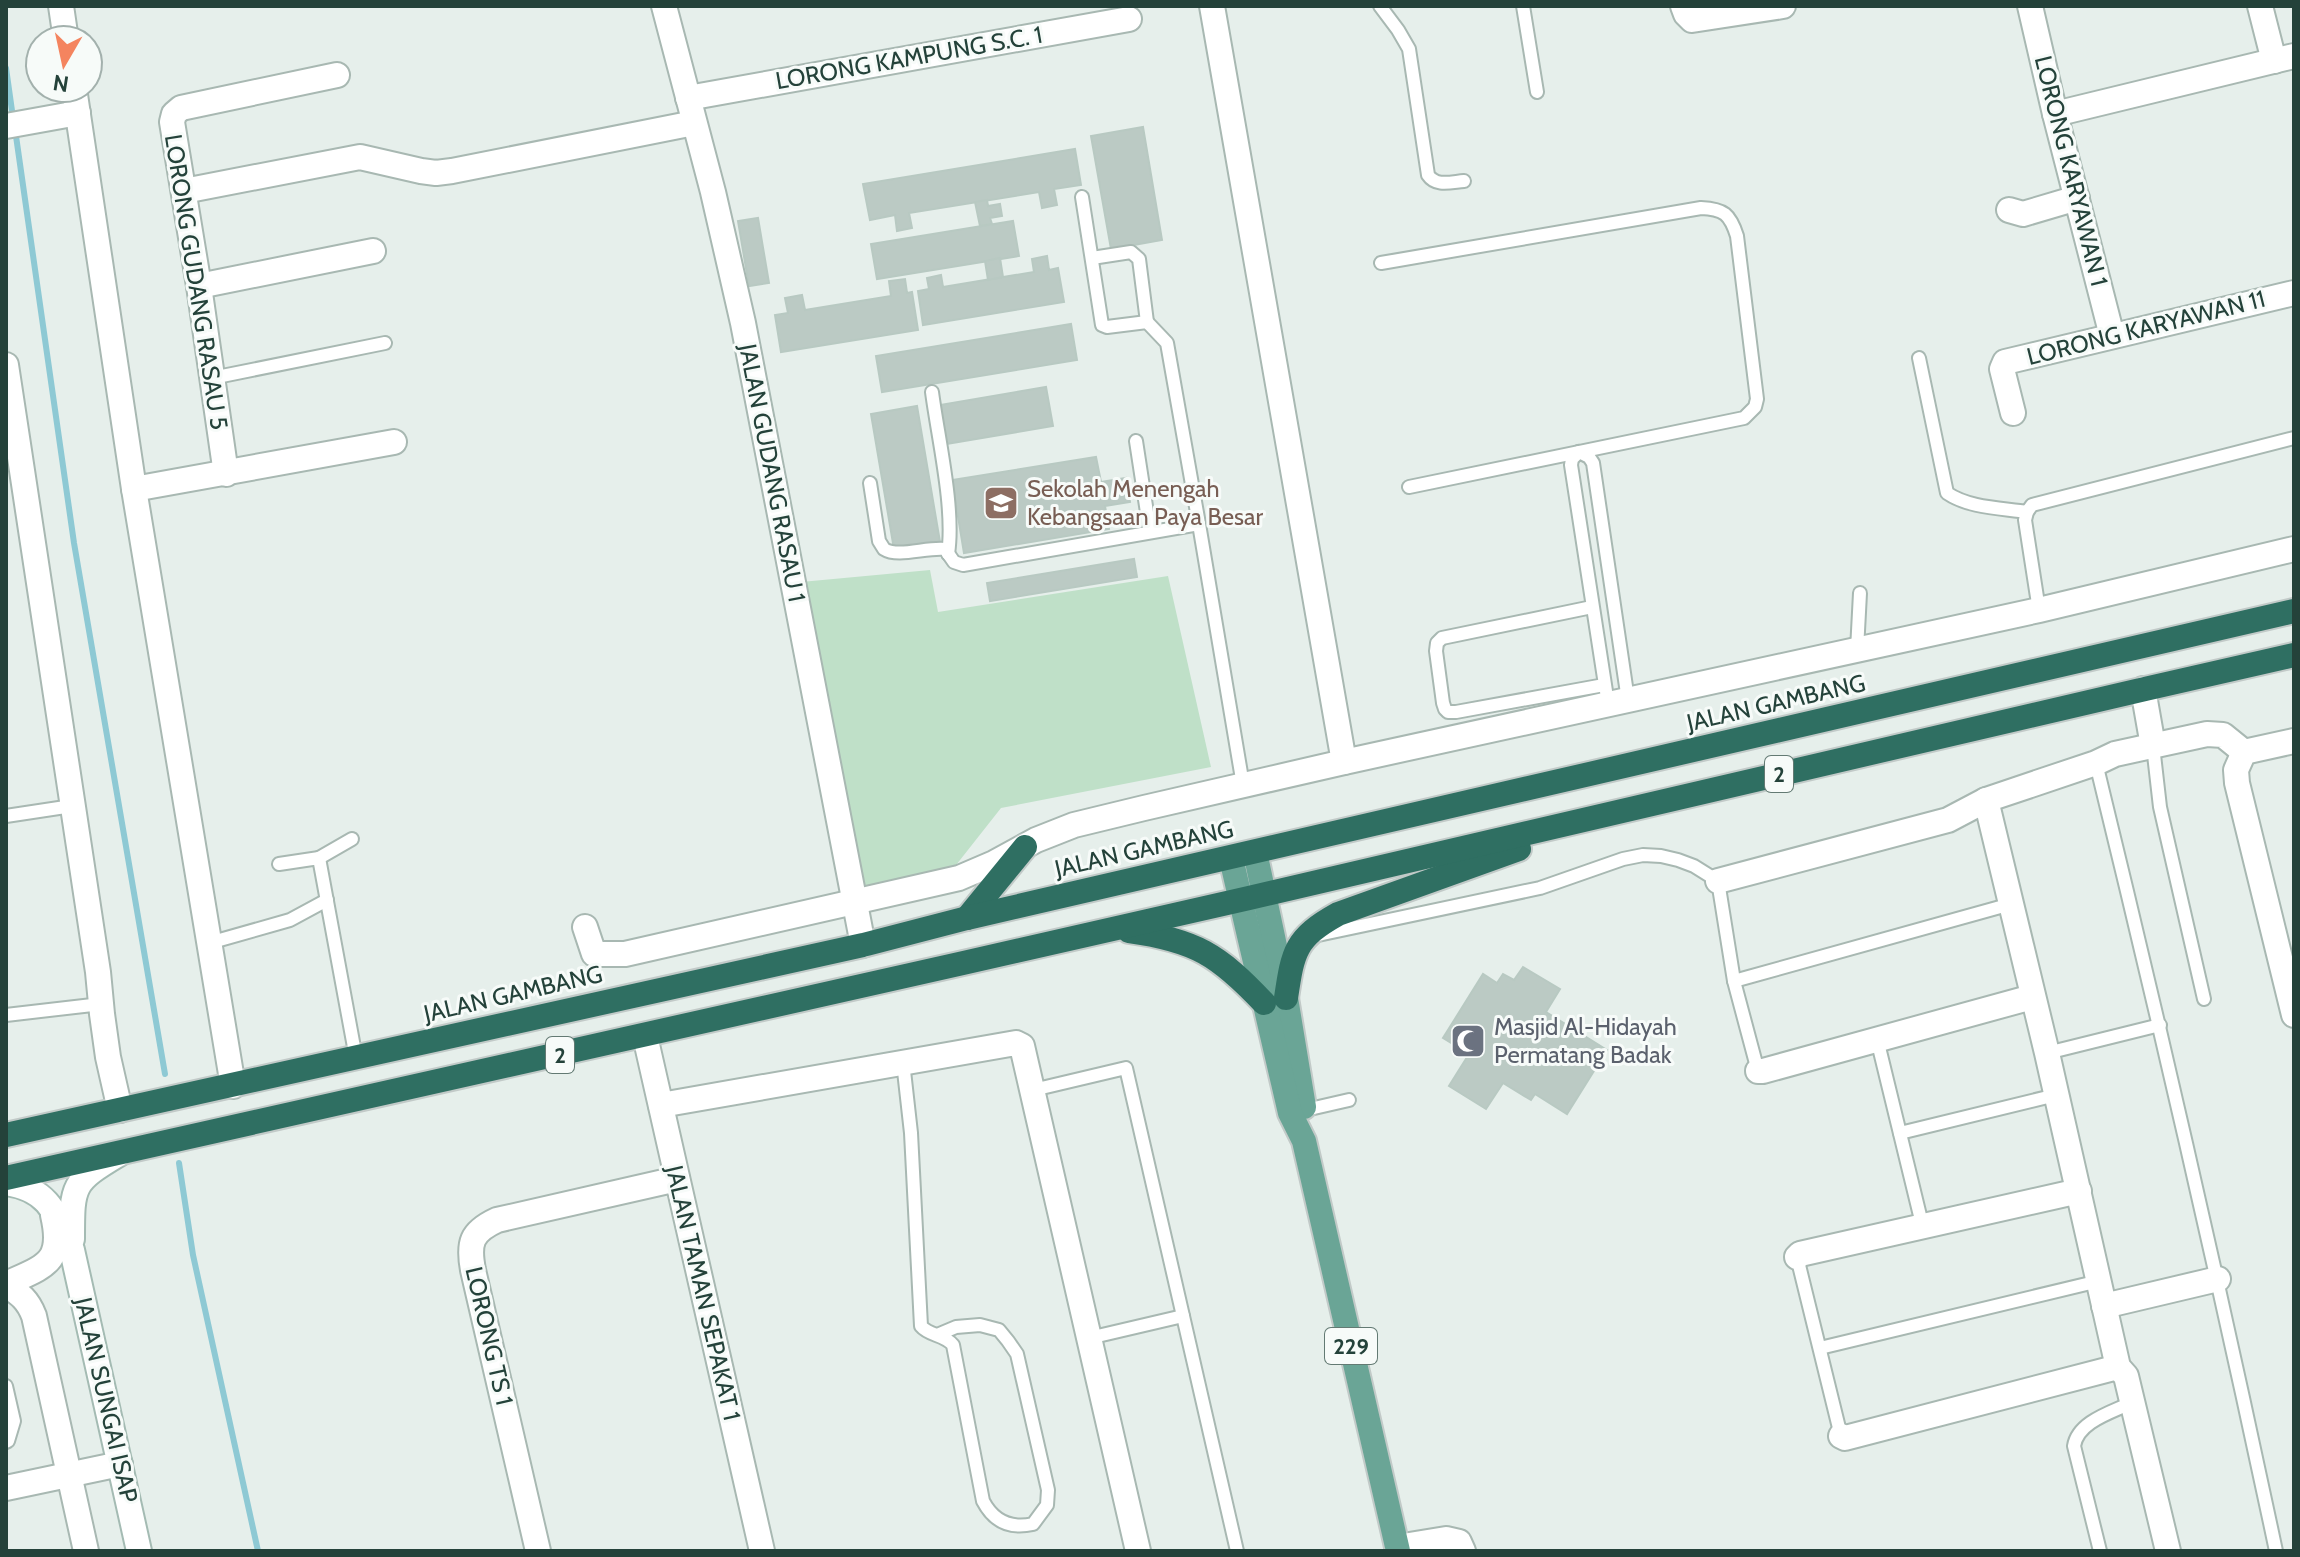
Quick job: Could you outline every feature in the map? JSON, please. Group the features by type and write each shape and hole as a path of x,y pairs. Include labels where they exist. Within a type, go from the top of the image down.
{"highway":[{"name":"JALAN GAMBANG","path":"6,1135 863,945 967,918 2294,611"},
{"name":"2","path":"6,1180 1114,929 2294,655"},
{"path":"1114,929 1163,936 1200,948 1275,1000 1294,952 1303,938 1338,914 1623,812"},
{"path":"967,918 1025,847"}],"main road":[{"name":"229","path":"1252,897 1255,852"},
{"name":"229","path":"1231,858 1252,897 1297,1112 1398,1549"}],"street":[{"name":"JALAN GUDANG RASAU 1","path":"664,6 720,219 743,323 863,945"},
{"path":"1212,6 1344,762"},
{"path":"1683,6 1692,20 1783,6"},
{"name":"LORONG KARYAWAN 1","path":"2030,6 2112,336"},
{"path":"2055,114 2284,58 2260,6"},
{"name":"LORONG KAMPUNG S.C. 1","path":"688,98 1129,19"},
{"name":"LORONG GUDANG RASAU 5","path":"226,474 172,122 174,114 181,108 337,75"},
{"path":"70,104 68,115 134,489 233,1086"},
{"path":"6,126 68,115"},
{"path":"184,191 360,157 436,173 694,123"},
{"path":"2009,210 2023,214 2077,198"},
{"path":"199,286 373,251"},
{"name":"LORONG KARYAWAN 11","path":"2013,413 2002,369 2005,362 2294,293"},
{"path":"6,365 98,972 108,1057 120,1110"},
{"path":"134,489 394,442"},
{"path":"585,927 594,954 625,954 959,878 1074,825 1613,696 1857,650 2294,549"},
{"path":"2143,689 2153,746"},
{"path":"1718,881 1948,820 1986,800 2115,754 2207,734 2223,735 2244,752"},
{"path":"2244,752 2294,741"},
{"path":"2244,752 2236,770 2237,783 2294,1015"},
{"path":"1986,800 2118,1367 2126,1376 2168,1551"},
{"path":"1758,1071 2032,997"},
{"name":"JALAN TAMAN SEPAKAT 1","path":"645,1036 762,1551"},
{"path":"661,1105 1016,1043 1022,1046 1138,1551"},
{"path":"72,1250 72,1200 77,1188 96,1168 125,1151"},
{"name":"LORONG TS 1","path":"538,1551 473,1270 471,1245 475,1234 497,1220 677,1179"},
{"path":"6,1180 30,1188 42,1196 50,1205 72,1250"},
{"path":"1797,1257 2079,1191"},
{"path":"6,1285 44,1266 52,1256 57,1246 57,1232 50,1205"},
{"name":"JALAN SUNGAI ISAP","path":"72,1250 139,1551"},
{"path":"2104,1306 2218,1279"},
{"path":"6,1285 22,1295 34,1316 86,1551"},
{"path":"1841,1436 1845,1438 2118,1367"},
{"path":"6,1488 120,1464"},
{"path":"1398,1549 1446,1539 1459,1542 1463,1551"}],"lane":[{"path":"1380,6 1409,49 1428,175 1437,183 1464,181"},
{"path":"1523,6 1537,92"},
{"path":"1082,197 1102,325 1147,322"},
{"path":"1381,263 1701,208 1717,209 1727,215 1737,236 1757,399 1755,407 1744,418 1409,487"},
{"path":"1092,258 1131,252 1136,254 1147,322 1167,343 1243,785"},
{"path":"212,378 385,343"},
{"path":"1919,358 1947,493 1957,500 2027,512"},
{"path":"932,392 945,485 948,554"},
{"path":"2039,610 2025,520 2032,505 2294,438"},
{"path":"1136,441 1150,532"},
{"path":"1579,452 1571,465 1592,607 1613,696"},
{"path":"1579,452 1593,463 1613,696"},
{"path":"870,483 879,541 884,549 894,554 945,549 954,562 963,565 1199,524"},
{"path":"1857,650 1860,593"},
{"path":"1592,607 1442,638 1437,643 1436,651 1443,703 1448,712 1456,712 1613,696"},
{"path":"2153,746 2160,807 2204,999"},
{"path":"2096,763 2160,1025 2276,1551"},
{"path":"6,816 72,806"},
{"path":"279,864 319,858 352,839"},
{"path":"1303,938 1540,888 1623,859 1643,855 1678,860 1718,881 1734,981 1758,1071"},
{"path":"319,858 356,1058"},
{"path":"209,943 290,920 327,900"},
{"path":"1734,981 2011,904"},
{"path":"6,1015 101,1004"},
{"path":"2047,1053 2160,1025"},
{"path":"1877,1039 1923,1228"},
{"path":"903,1062 911,1133 921,1326 953,1345 983,1501 989,1513 1002,1522 1020,1527 1033,1524 1047,1505 1048,1490 1017,1354 999,1330 980,1325 956,1327 937,1335"},
{"path":"1033,1090 1126,1068 1237,1551"},
{"path":"1900,1133 2056,1095"},
{"path":"1297,1112 1349,1100"},
{"path":"1797,1257 1841,1436"},
{"path":"1820,1348 2099,1281"},
{"path":"1089,1338 1183,1316"},
{"path":"6,1386 14,1421 6,1442"},
{"path":"2100,1551 2074,1446 2075,1439 2079,1431 2096,1420 2133,1402"}],"green space":[{"path":"930,570 938,612 1168,576 1211,767 1001,808 949,874 859,888 801,582"}],"building":[{"path":"1143,127 1162,240 1111,249 1091,136"},
{"path":"1075,149 1081,185 1054,189 1057,205 1042,208 1039,192 909,213 912,228 897,231 895,215 870,220 863,184"},
{"path":"987,200 988,206 1000,204 1002,216 990,218 992,224 980,226 975,202"},
{"path":"758,218 769,283 749,286 738,221"},
{"path":"1013,221 1019,256 877,279 871,244"},
{"path":"1047,256 1049,270 1058,268 1064,302 923,325 918,291 929,289 927,278 941,275 943,287 1034,272 1032,259"},
{"path":"1000,258 1003,277 988,280 985,261"},
{"path":"905,279 907,293 912,292 918,330 781,352 775,315 788,313 785,298 802,295 805,310 891,296 889,281"},
{"path":"1071,324 1077,360 882,392 876,356"},
{"path":"1046,387 1053,426 946,444 940,405"},
{"path":"917,406 940,542 894,549 871,414"},
{"path":"1096,457 1101,482 1126,478 1130,502 1105,506 1109,529 964,553 952,480"},
{"path":"1134,559 1137,577 990,601 987,583"},
{"path":"1523,967 1560,989 1546,1012 1607,1050 1567,1114 1535,1094 1531,1100 1503,1083 1486,1109 1449,1086 1469,1054 1443,1038 1483,974 1497,983 1503,974 1514,980"}],"waterway":[{"path":"6,68 13,118"},
{"path":"15,129 74,543 165,1074"},
{"path":"179,1163 193,1255 258,1551"}],"place":[{"name":"Sekolah Menengah Kebangsaan Paya Besar","path":"1001,503"},
{"name":"Masjid Al-Hidayah Permatang Badak","path":"1468,1041"}]}
